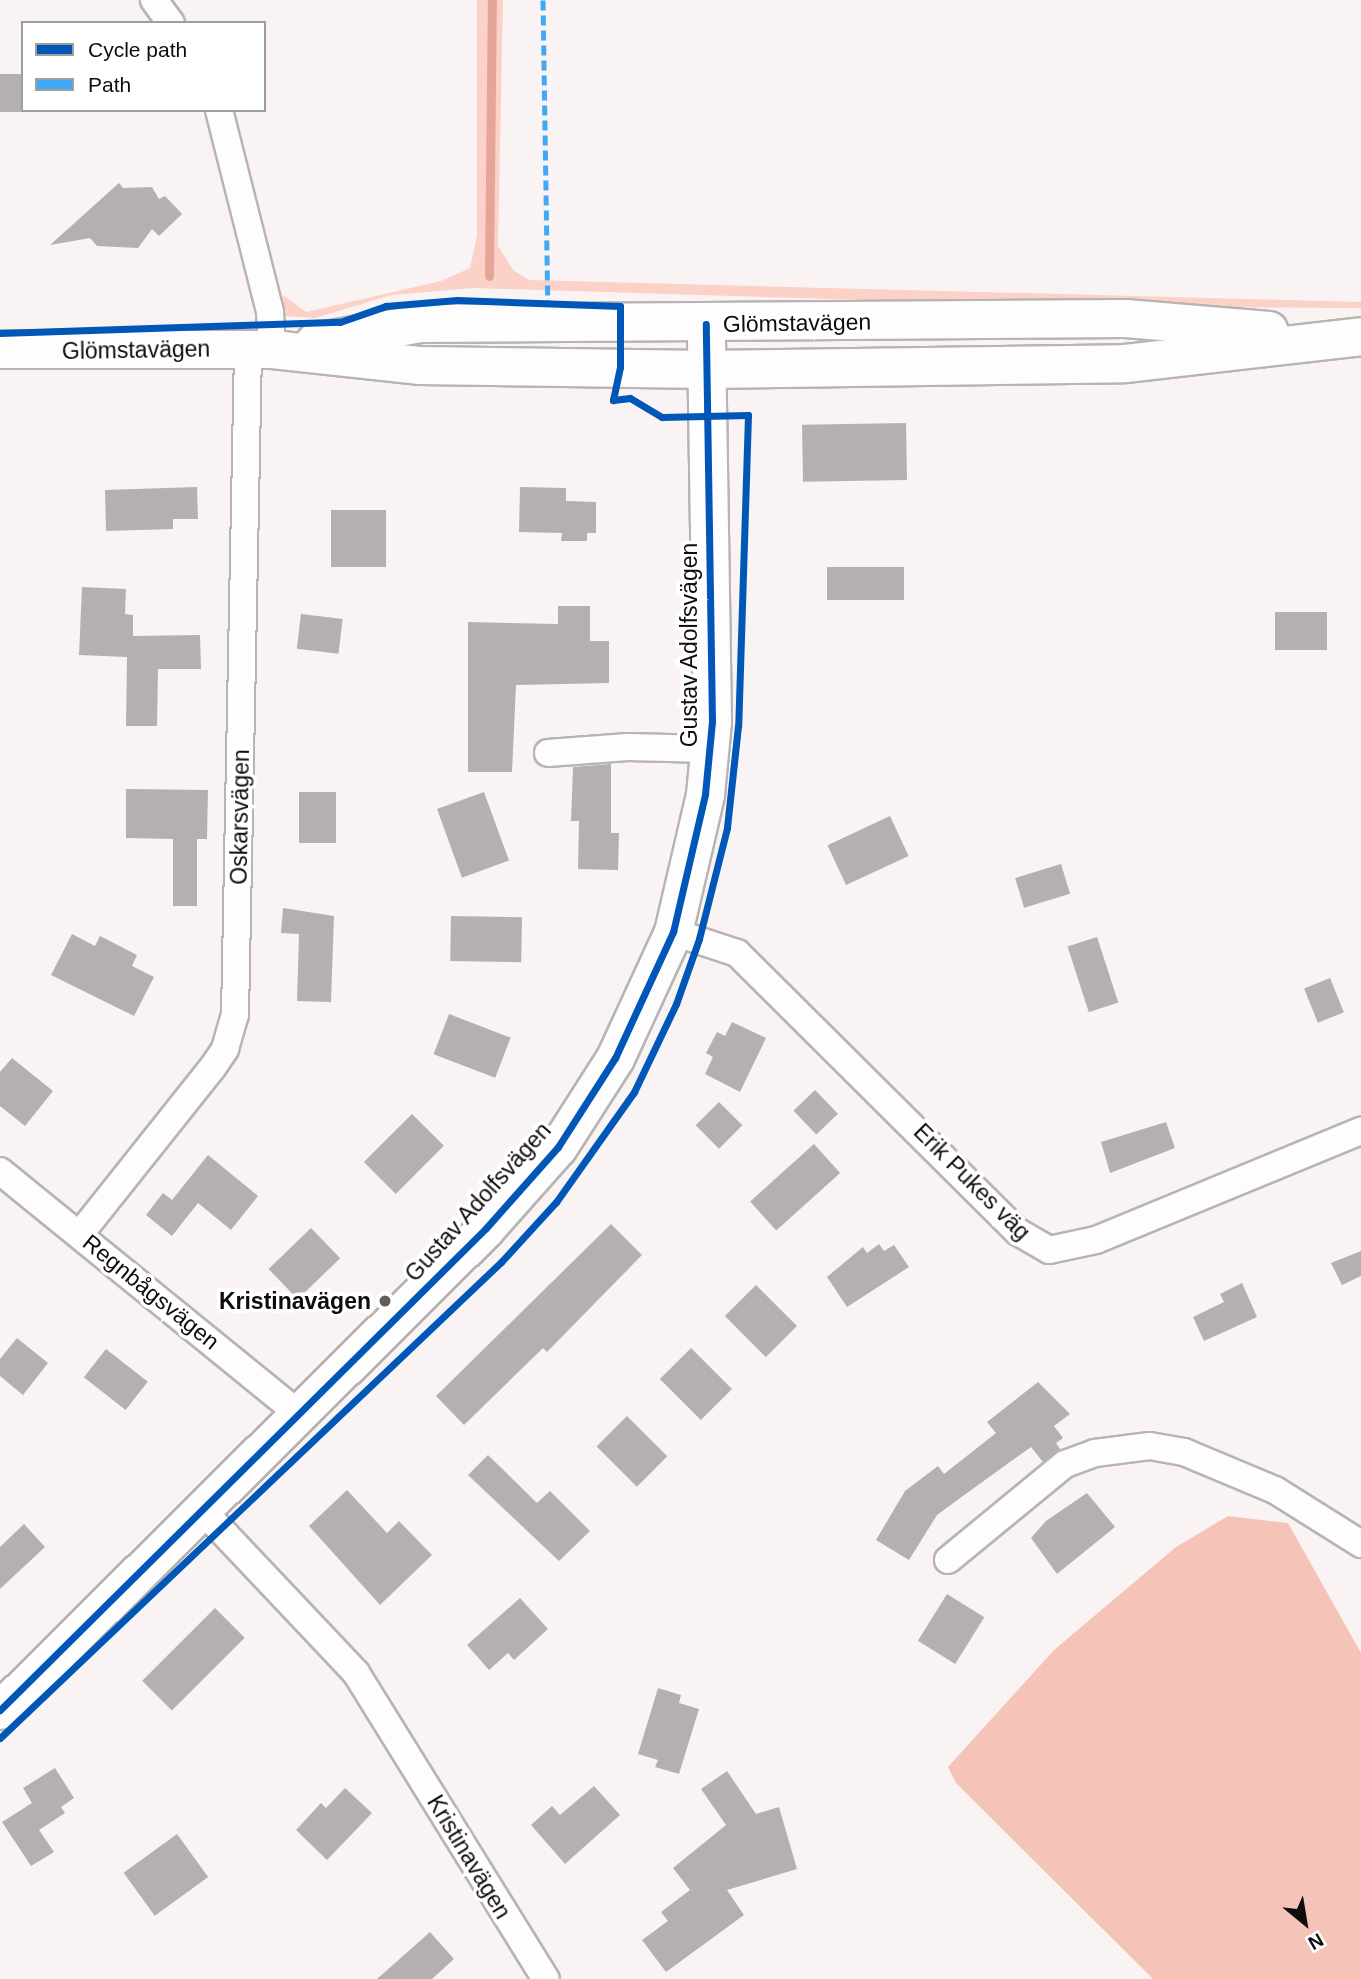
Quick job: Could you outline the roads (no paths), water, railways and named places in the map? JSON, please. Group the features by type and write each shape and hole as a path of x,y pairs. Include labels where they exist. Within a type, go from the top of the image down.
{"main road":[{"name":"Glömstavägen","path":"260,349 421,323 706,324 1125,317 1324,337"},
{"name":"Gustav Adolfsvägen","path":"0,1710 486,1228 558,1147 615,1058 673,932 696,841 710,749 706,324"},
{"name":"Glömstavägen","path":"0,349 260,349 420,365 706,369 1125,363 1324,337 1361,336"}],"street":[{"path":"154,0 170,21"},
{"name":"Oskarsvägen","path":"79,1234 207,1075 225,1049 234,1015 260,349 270,312 220,112"},
{"path":"548,753 628,747 710,749"},
{"name":"Erik Pukes väg","path":"673,932 737,953 1018,1232 1049,1250 1096,1240 1361,1131"},
{"name":"Regnbågsvägen","path":"0,1171 300,1415"},
{"path":"948,1560 1065,1464 1096,1453 1150,1446 1184,1452 1275,1490 1361,1544"},
{"name":"Kristinavägen","path":"203,1511 356,1673 546,1979"}],"waterway":[{"path":"489,276 492,0"}],"place":[{"name":"Kristinavägen","path":"385,1301"}]}
